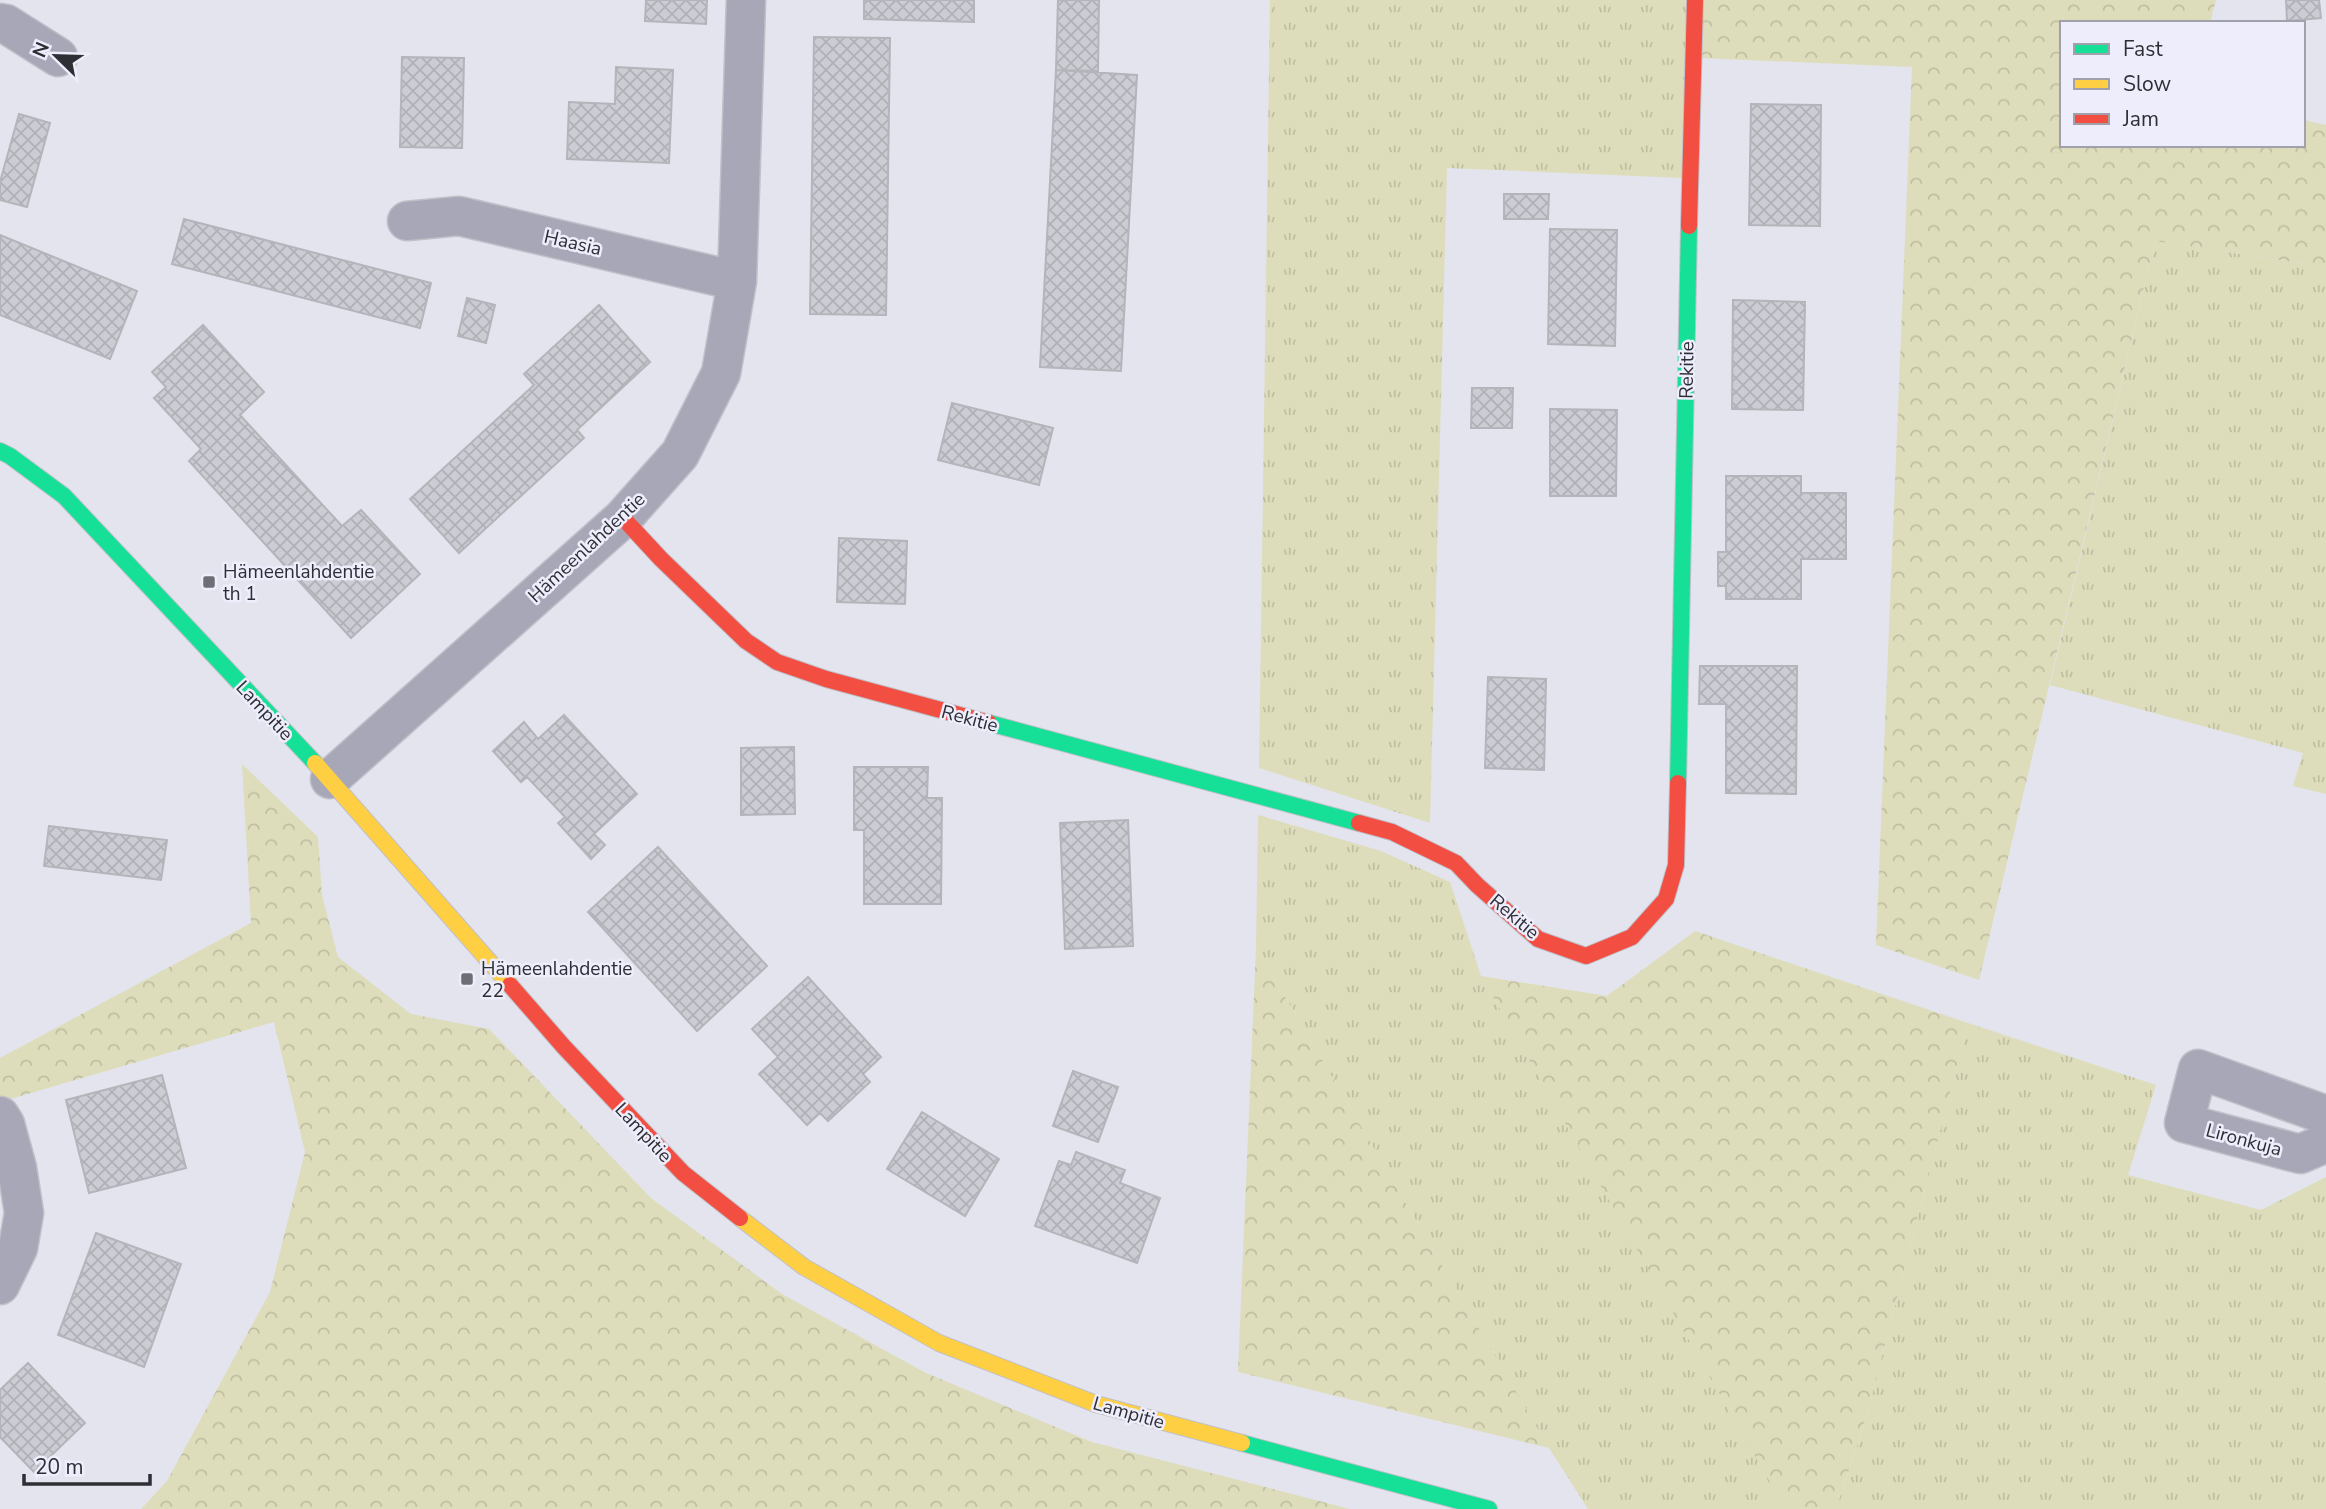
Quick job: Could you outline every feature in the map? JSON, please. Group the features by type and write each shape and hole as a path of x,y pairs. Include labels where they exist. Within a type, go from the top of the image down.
{"street":[{"name":"Hämeenlahdentie","path":"330,779 623,517 680,454 721,373 737,281 746,0"},
{"name":"Rekitie","path":"623,517 661,559 746,642 777,662 826,680 1392,832 1456,863 1538,939 1586,956 1632,937 1666,899 1676,865 1692,74 1696,0"},
{"path":"0,23 6,24 58,57"},
{"name":"Haasia","path":"408,221 459,216 737,281"},
{"name":"Lampitie","path":"0,451 64,496 330,779 564,1047 683,1173 804,1267 939,1343 1096,1404 1489,1509"},
{"name":"Lironkuja","path":"2326,1115 2198,1069 2184,1123 2300,1154 2326,1143"},
{"path":"0,1116 5,1124 17,1168 24,1213 18,1248 0,1285"}],"green space":[{"path":"1270,0 1690,0 1682,178 1447,168 1430,823 1259,768"},
{"path":"1701,0 2216,0 2211,21 2060,21 2060,147 2305,147 2305,120 2326,125 2326,267 2155,241 1979,980 1876,945 1912,67 1698,58"},
{"path":"2155,241 2326,267 2326,794 2293,786 2303,753 2050,685"},
{"path":"242,764 318,837 322,895 338,957 411,1014 489,1029 651,1198 782,1294 926,1373 1092,1442 1350,1509 141,1509 167,1481 270,1292 305,1152 274,1022 0,1102 0,1058 251,923"},
{"path":"1258,815 1381,851 1450,882 1481,976 1788,1509 1588,1509 1549,1448 1256,947"},
{"path":"1695,931 1968,1023 1866,1418 1836,1509 1787,1509 1783,1505 1481,976 1607,996"},
{"path":"1256,947 1549,1448 1238,1372"},
{"path":"1968,1023 2156,1085 2128,1175 2261,1210 2326,1177 2326,1509 1836,1509 1866,1418"}],"building":[{"path":"646,0 707,0 706,24 645,21"},
{"path":"864,0 974,0 974,22 864,19"},
{"path":"1058,0 1099,0 1098,71 1056,70"},
{"path":"2286,0 2319,0 2321,18 2287,21"},
{"path":"814,37 890,38 886,315 810,314"},
{"path":"402,57 464,58 462,148 400,147"},
{"path":"616,67 673,70 669,163 567,159 569,102 615,104"},
{"path":"1056,70 1137,75 1121,371 1040,367"},
{"path":"1751,104 1821,105 1820,226 1749,225"},
{"path":"19,114 50,123 27,207 0,200 0,182"},
{"path":"1504,194 1549,194 1548,219 1504,219"},
{"path":"184,219 431,283 420,328 172,264"},
{"path":"1550,229 1617,230 1615,346 1548,344"},
{"path":"0,235 137,291 110,359 0,315"},
{"path":"467,298 495,305 486,343 458,336"},
{"path":"1733,300 1805,302 1803,410 1732,409"},
{"path":"599,305 650,362 577,430 584,438 459,553 410,499 534,385 524,374"},
{"path":"203,325 264,392 240,415 342,526 361,510 420,574 351,638 189,461 201,449 154,398 166,387 152,372"},
{"path":"1472,388 1513,388 1512,428 1471,428"},
{"path":"952,403 1053,428 1039,485 938,460"},
{"path":"1550,409 1617,410 1616,496 1550,496"},
{"path":"1726,476 1801,476 1801,493 1846,493 1846,559 1801,559 1801,599 1726,599 1726,586 1718,586 1718,552 1726,552"},
{"path":"839,538 907,541 905,604 837,602"},
{"path":"1700,666 1797,666 1796,794 1726,793 1726,704 1699,704"},
{"path":"1488,677 1546,679 1544,770 1485,768"},
{"path":"564,715 637,794 594,834 605,845 591,859 558,823 565,817 527,777 521,782 493,751 524,722 538,739"},
{"path":"794,747 795,814 741,815 741,748"},
{"path":"854,767 928,767 927,798 942,798 941,904 864,904 864,830 854,830"},
{"path":"1128,820 1133,946 1065,949 1060,823"},
{"path":"49,826 167,840 161,880 44,866"},
{"path":"658,847 767,966 697,1031 588,912"},
{"path":"808,977 881,1057 863,1074 870,1082 828,1121 820,1113 807,1125 759,1074 778,1057 752,1029"},
{"path":"1073,1071 1118,1087 1098,1142 1053,1126"},
{"path":"162,1075 186,1168 89,1193 66,1100"},
{"path":"922,1112 999,1159 965,1216 887,1169"},
{"path":"1076,1152 1125,1170 1120,1183 1160,1198 1137,1263 1035,1226 1059,1161 1071,1165"},
{"path":"96,1233 181,1264 144,1367 58,1335"},
{"path":"28,1363 85,1423 34,1472 0,1437 0,1390"}],"traffic: fast":[{"path":"1678,783 1689,226"},
{"path":"0,451 64,496 315,763"},
{"path":"989,723 1359,823"},
{"path":"1242,1443 1489,1509"}],"traffic: slow":[{"path":"315,763 510,985"},
{"path":"740,1218 804,1267 939,1343 1096,1404 1242,1443"}],"traffic: jam":[{"path":"1689,226 1695,0"},
{"path":"623,518 661,559 746,641 777,662 826,679 989,723"},
{"path":"1359,823 1392,832 1456,863 1538,939 1586,956 1632,937 1666,899 1676,865 1678,783"},
{"path":"510,985 564,1047 683,1173 740,1218"}],"place":[{"name":"Hämeenlahdentie th 1","path":"209,582"},
{"name":"Hämeenlahdentie 22","path":"467,979"}]}
